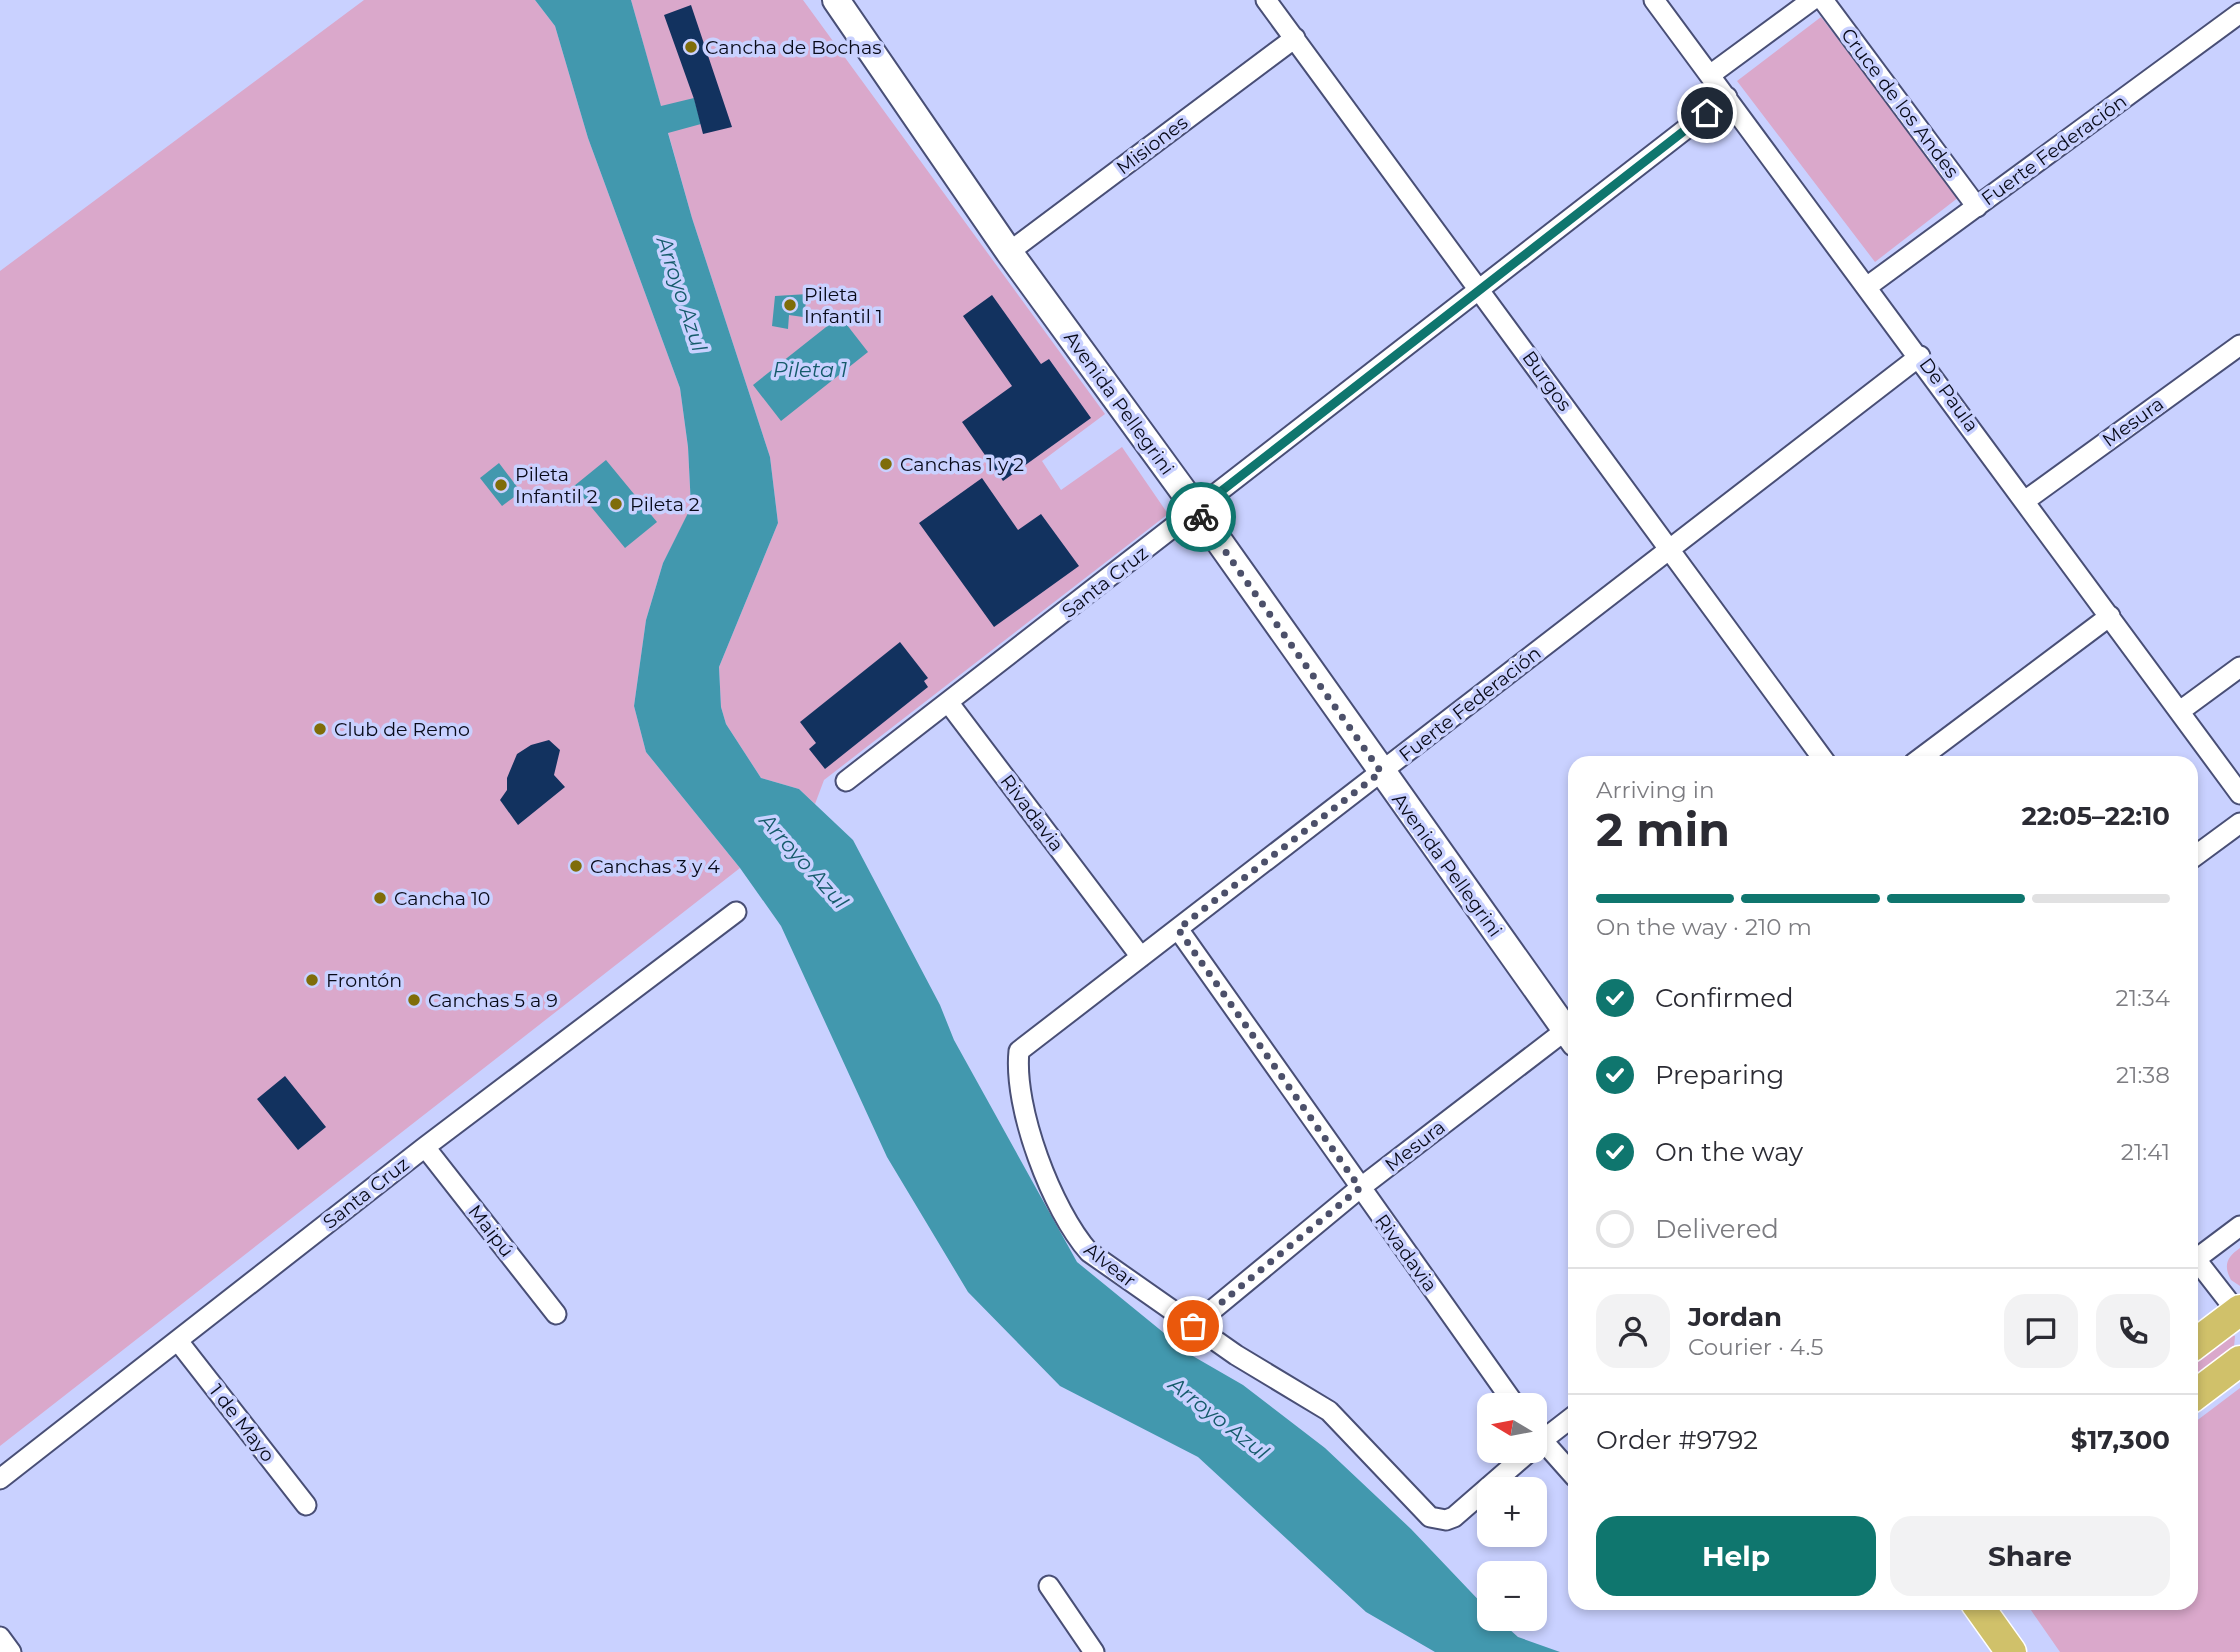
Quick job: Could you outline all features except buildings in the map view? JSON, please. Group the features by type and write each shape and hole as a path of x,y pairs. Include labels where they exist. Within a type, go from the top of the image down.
{"main road":[{"name":"Avenida Pellegrini","path":"836,0 1009,252 1197,510 1381,772 1568,1027"},
{"path":"2198,1342 2239,1313"},
{"path":"2198,1393 2240,1361"},
{"path":"1981,1610 2011,1652"}],"street":[{"name":"Burgos","path":"1266,0 1821,756"},
{"name":"De Paula","path":"1654,0 1920,356 2240,794"},
{"path":"1710,75 1812,0"},
{"name":"Cruce de los Andes","path":"1824,0 1977,206"},
{"name":"Fuerte Federación","path":"1868,286 2240,13"},
{"name":"Misiones","path":"1009,252 1295,38"},
{"name":"Santa Cruz","path":"846,781 1727,97"},
{"name":"Mesura","path":"2026,500 2240,345"},
{"name":"Fuerte Federación","path":"1019,1051 1920,356"},
{"path":"1922,756 2110,616"},
{"path":"2179,711 2240,667"},
{"name":"Rivadavia","path":"948,702 1141,957"},
{"path":"2198,854 2240,823"},
{"name":"Santa Cruz","path":"0,1479 425,1147 736,912"},
{"name":"Rivadavia","path":"1178,929 1506,1393"},
{"name":"Mesura","path":"1193,1326 1360,1188 1568,1035"},
{"name":"Alvear","path":"1019,1051 1016,1074 1027,1119 1059,1207 1074,1235 1089,1252 1193,1326 1329,1411 1430,1517 1446,1520 1454,1517 1513,1463"},
{"name":"Maipú","path":"425,1147 556,1314"},
{"path":"2198,1253 2240,1226"},
{"path":"2198,1262 2239,1313"},
{"name":"1 de Mayo","path":"178,1341 306,1505"},
{"path":"1547,1435 1568,1420"},
{"path":"1547,1453 1568,1471"},
{"path":"1049,1586 1094,1652"},
{"path":"0,1637 11,1652"}],"shaded area":[{"name":"Club de Remo","path":"364,0 535,0 555,26 588,138 680,388 688,447 691,508 663,563 646,620 634,706 646,752 740,868 0,1446 0,271"},
{"path":"631,0 803,0 1105,414 1042,461 1061,490 1122,447 1168,514 824,780 815,804 799,789 761,778 726,724 721,707 719,667 778,523 770,457 692,218"},
{"path":"1821,17 1959,197 1875,262 1737,81"},
{"path":"2240,1248 2240,1286 2231,1280 2227,1266 2229,1258"},
{"path":"2228,1333 2235,1336 2234,1347 2198,1374 2198,1353"},
{"path":"2240,1388 2240,1652 2060,1652 2031,1610 2198,1610 2198,1420"}],"water":[{"name":"Arroyo Azul","path":"535,0 631,0 661,106 694,98 701,124 668,133 692,218 770,457 778,523 719,667 721,707 726,724 761,778 799,789 853,840 940,1005 954,1040 1077,1262 1191,1355 1243,1385 1325,1448 1411,1529 1477,1598 1477,1631 1511,1631 1518,1637 1560,1652 1435,1652 1366,1612 1198,1457 1060,1386 968,1292 887,1157 781,926 740,868 646,752 634,706 646,620 663,563 691,507 688,447 680,388 588,138 555,26"},
{"name":"Pileta Infantil 1","path":"808,294 803,317 789,315 788,329 772,326 775,296"},
{"name":"Pileta 1","path":"840,316 868,352 781,421 753,385"},
{"name":"Pileta 2","path":"606,460 657,522 625,548 574,486"},
{"name":"Pileta Infantil 2","path":"499,463 521,492 502,506 480,478"}],"way so far":[{"path":"1193,1326 1360,1188 1178,929 1381,772 1201,517"}],"place":[{"name":"Cancha de Bochas","path":"691,47"},
{"name":"Pileta Infantil 1","path":"790,305"},
{"name":"Canchas 1 y 2","path":"886,464"},
{"name":"Pileta Infantil 2","path":"501,485"},
{"name":"Pileta 2","path":"616,504"},
{"name":"Club de Remo","path":"320,729"},
{"name":"Canchas 3 y 4","path":"576,866"},
{"name":"Cancha 10","path":"380,898"},
{"name":"Frontón","path":"312,980"},
{"name":"Canchas 5 a 9","path":"414,1000"}],"route":[{"path":"1201,517 1197,510 1707,113"}]}
